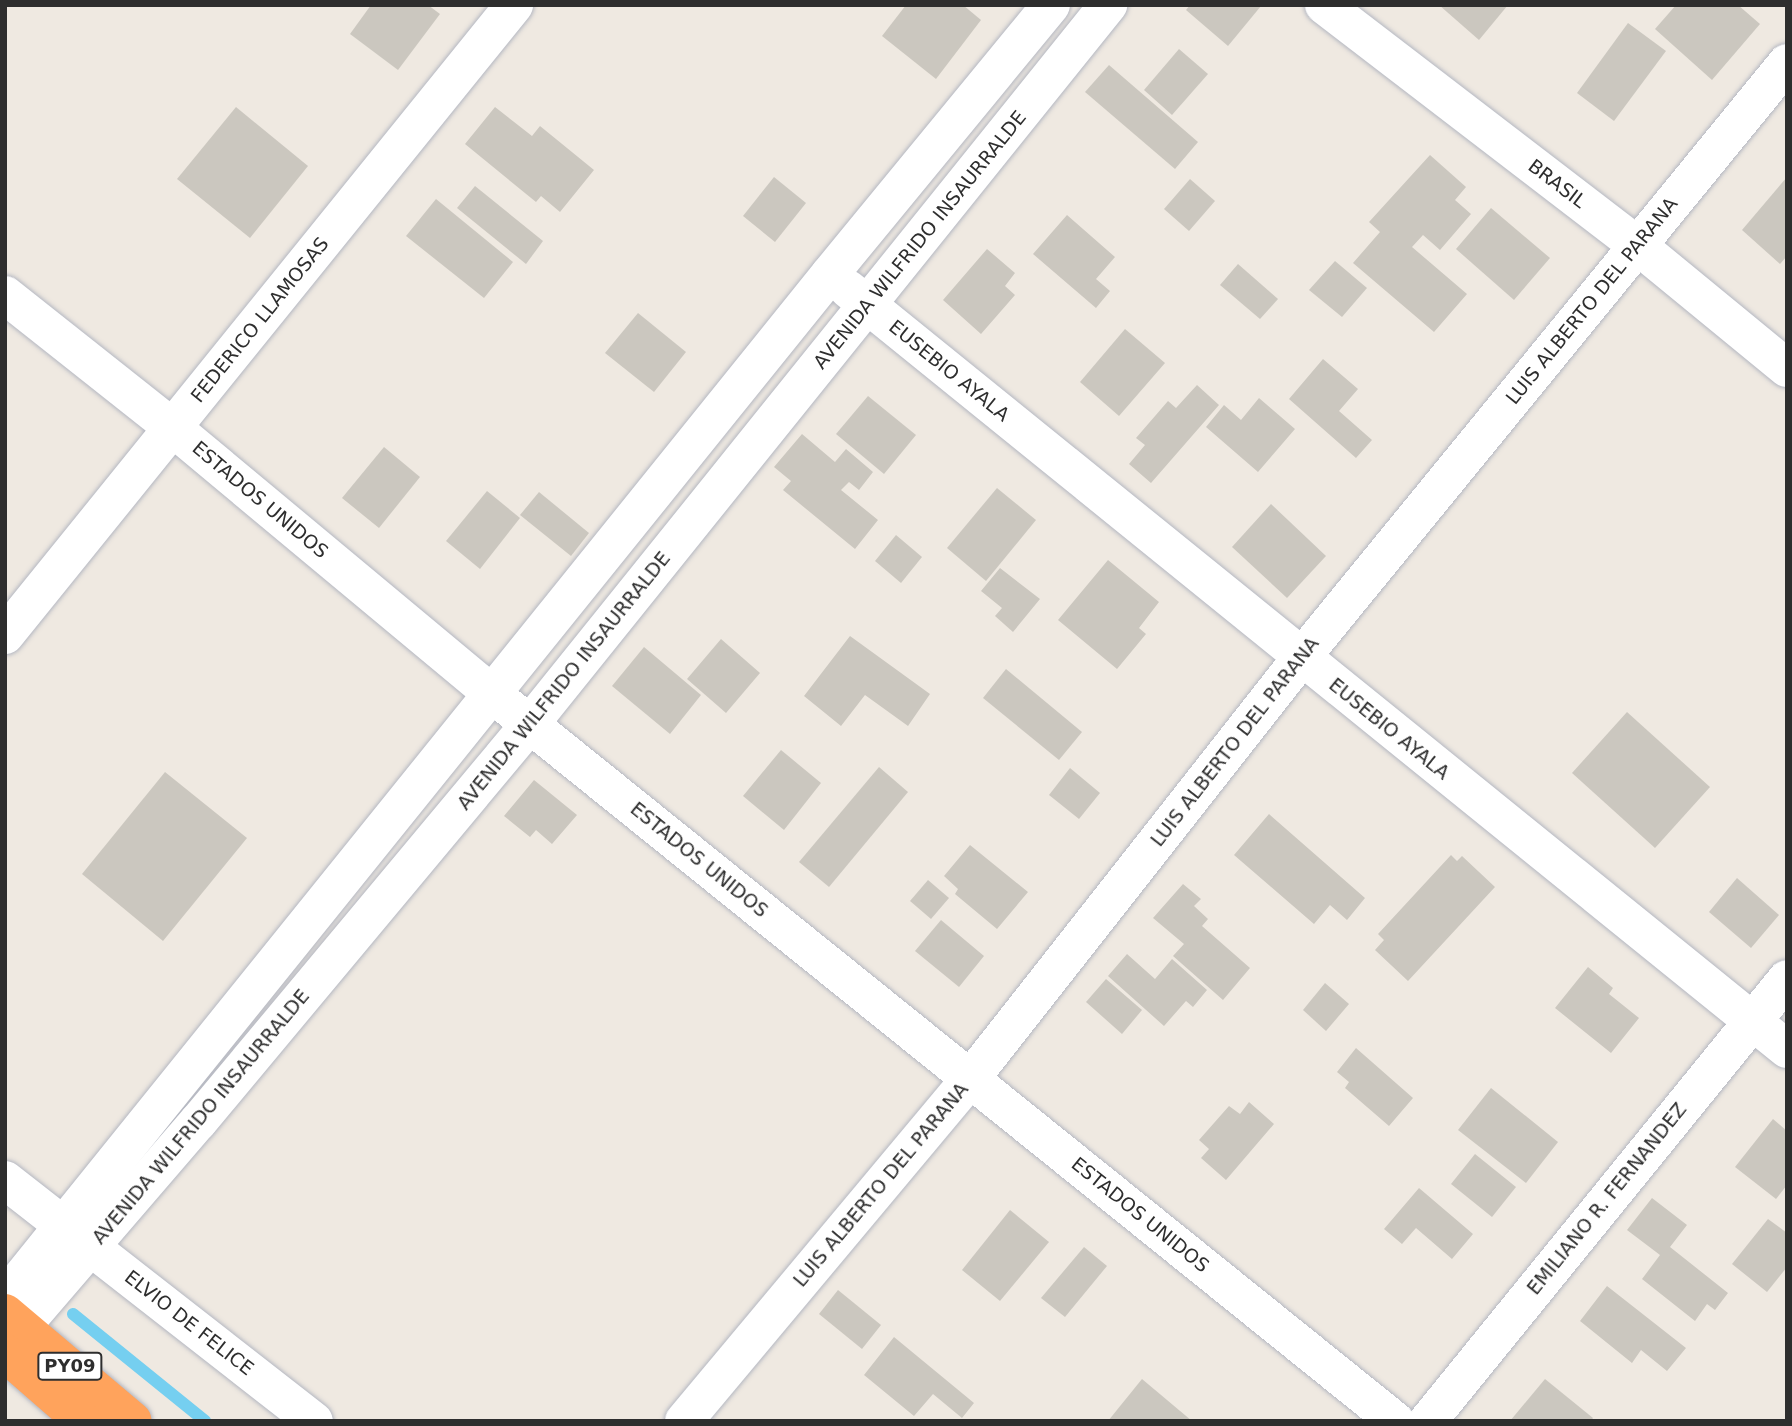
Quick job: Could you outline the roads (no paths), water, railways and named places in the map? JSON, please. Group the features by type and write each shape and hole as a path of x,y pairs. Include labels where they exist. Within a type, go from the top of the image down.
{"highway":[{"name":"PY09","path":"9,1327 83,1421"},
{"name":"PY09","path":"9,1327 133,1421"}],"street":[{"name":"FEDERICO LLAMOSAS","path":"5,635 514,5"},
{"name":"AVENIDA WILFRIDO INSAURRALDE","path":"78,1236 108,1169 830,274 1051,5"},
{"name":"AVENIDA WILFRIDO INSAURRALDE","path":"9,1327 78,1236 530,724 1108,5"},
{"name":"BRASIL","path":"1324,5 1637,245 1787,368"},
{"name":"LUIS ALBERTO DEL PARANA","path":"684,1421 971,1078 1301,658 1787,63"},
{"name":"EUSEBIO AYALA","path":"830,274 1787,1049"},
{"name":"ESTADOS UNIDOS","path":"5,295 173,428 491,693 1395,1421"},
{"name":"EMILIANO R. FERNANDEZ","path":"1428,1421 1787,979"},
{"name":"ELVIO DE FELICE","path":"5,1180 314,1421"}],"waterway":[{"path":"73,1314 205,1421"}]}
